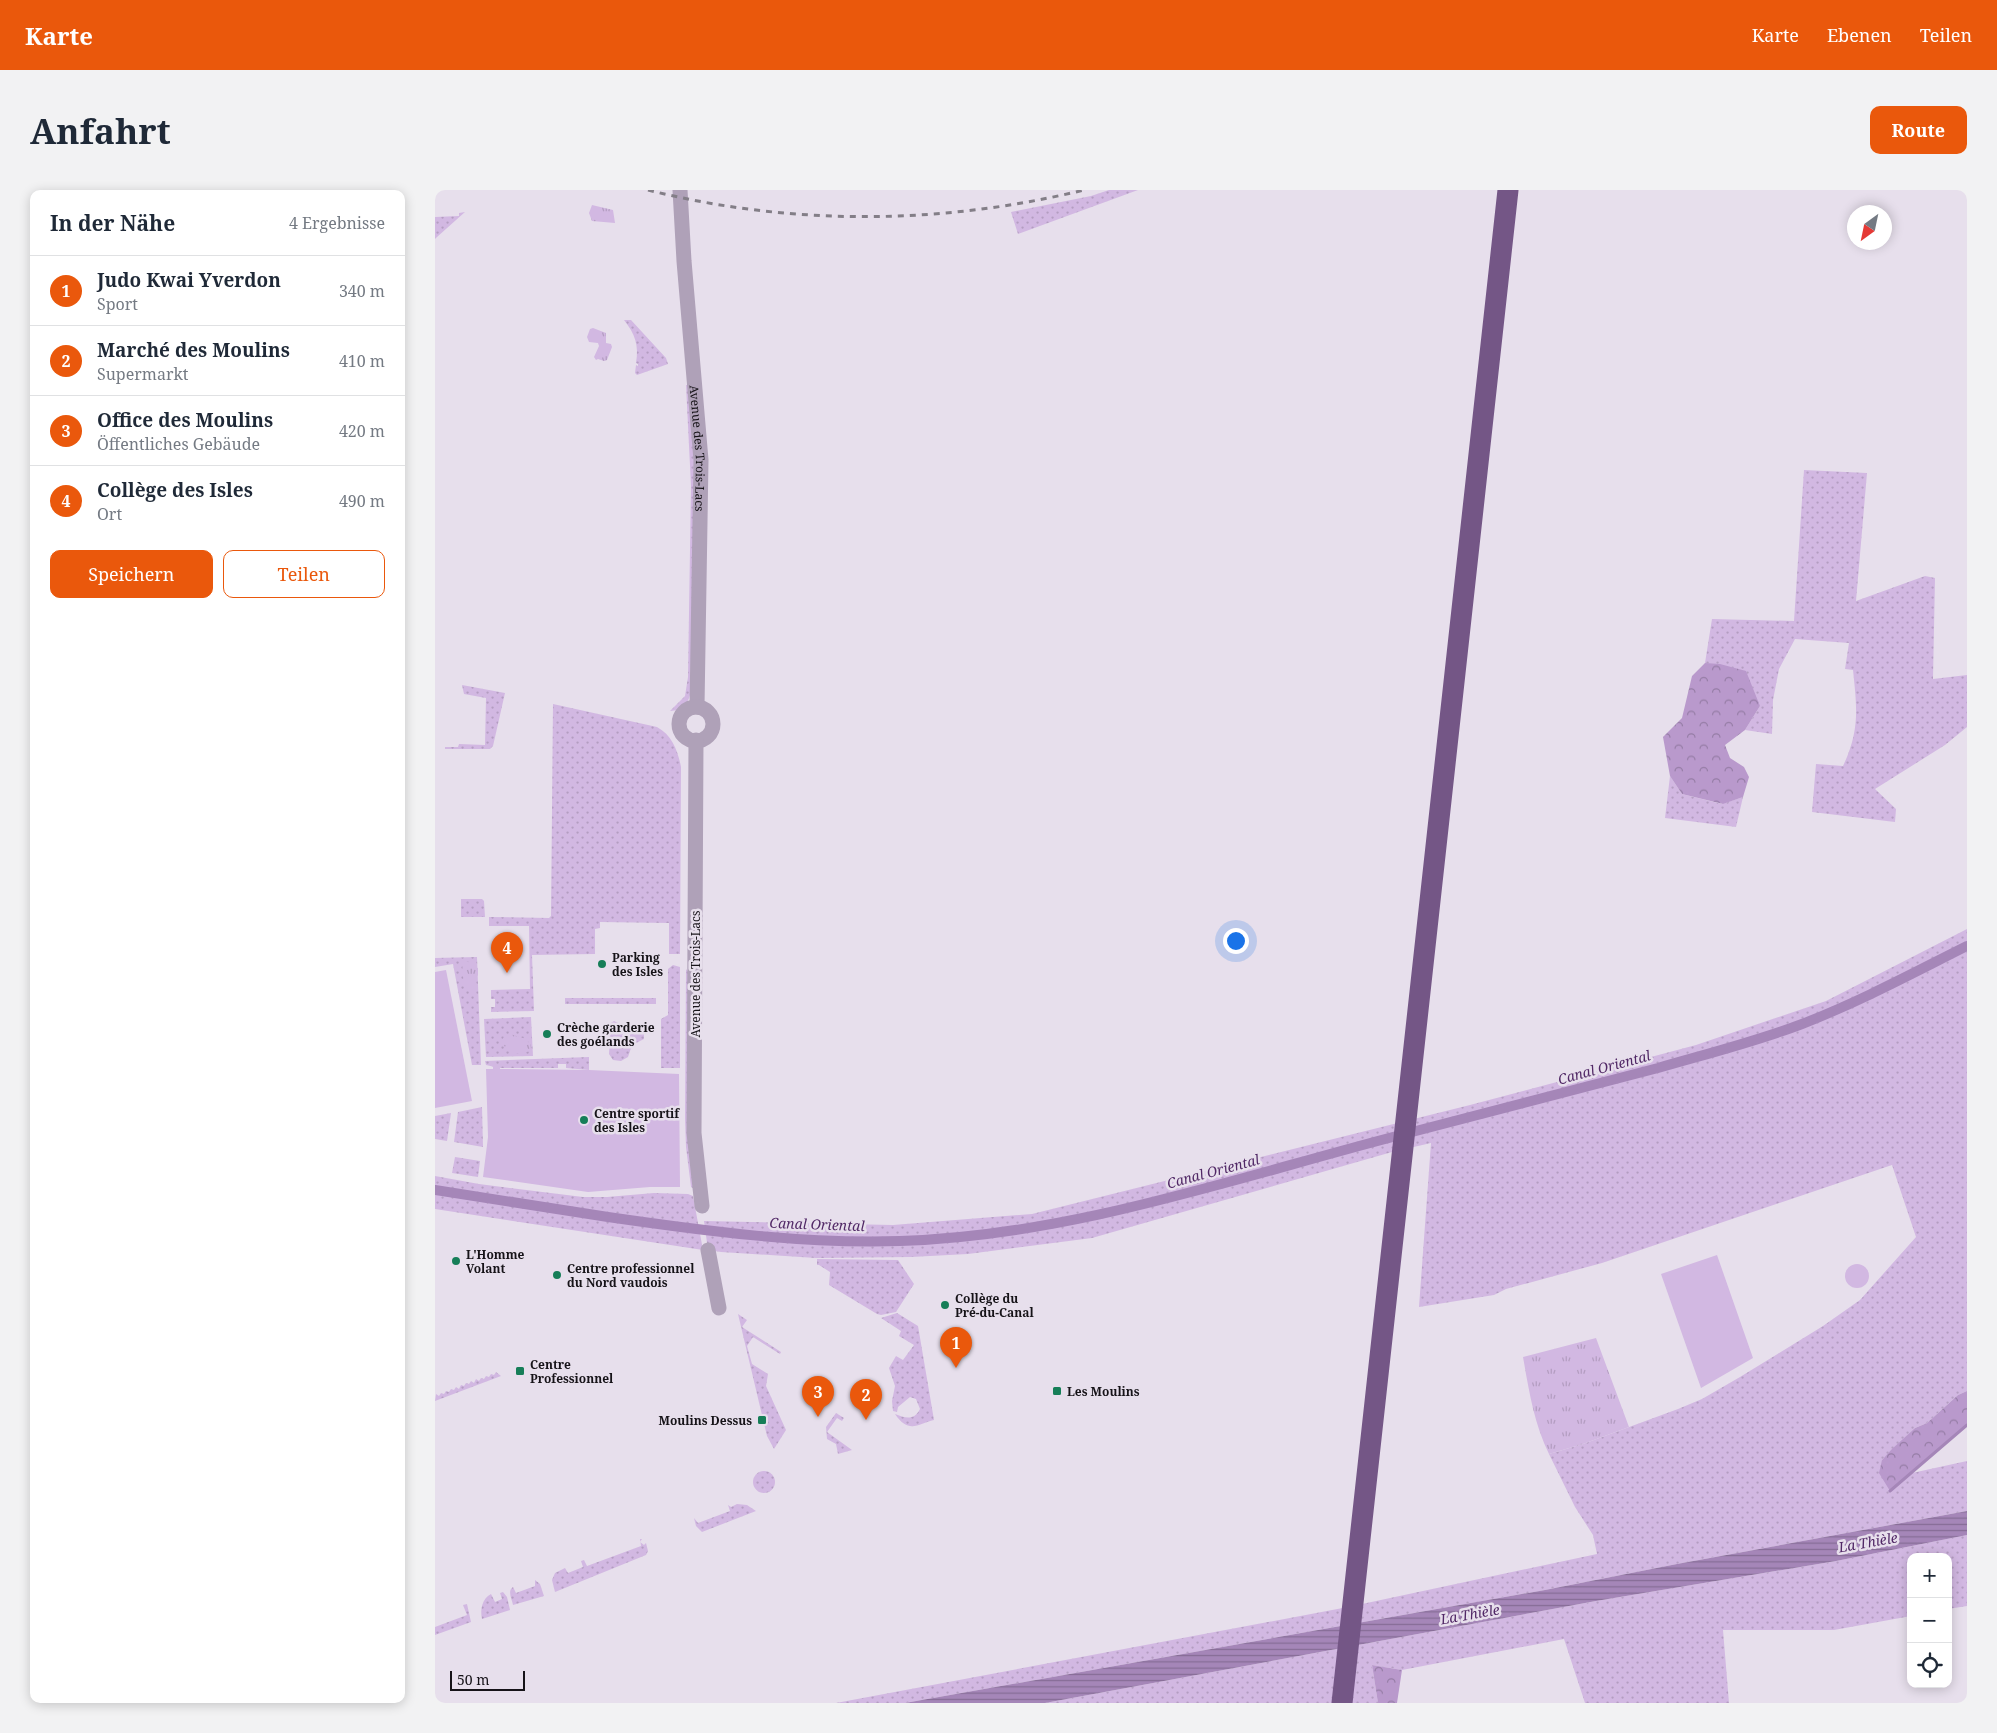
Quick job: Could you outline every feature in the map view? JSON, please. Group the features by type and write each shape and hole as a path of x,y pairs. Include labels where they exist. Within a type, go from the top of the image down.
{"highway":[{"path":"1342,1703 1508,190"},
{"path":"1357,1703 1521,190"}],"street":[{"name":"Avenue des Trois-Lacs","path":"681,190 683,261 701,460 697,707"},
{"path":"697,707 709,713 713,726 705,738 696,740 691,740 683,734 679,726 683,713 689,708 697,707"},
{"name":"Avenue des Trois-Lacs","path":"696,740 694,1133 702,1206"},
{"path":"708,1250 719,1308"}],"green space":[{"path":"1109,190 1138,190 1018,234 1011,212 1091,196"},
{"path":"592,205 613,210 615,223 592,221 589,213"},
{"path":"465,212 435,239 435,217 459,216 459,213"},
{"path":"624,320 631,320 666,358 668,364 637,375 635,373 636,365 638,366 636,363 636,345 631,330"},
{"path":"593,328 606,333 606,343 611,344 612,347 607,360 596,360 594,357 599,346 598,343 589,342 587,337 590,329"},
{"path":"686,385 689,385 696,473 690,695 683,707 670,711 685,696 688,677 691,486"},
{"path":"1804,470 1867,473 1856,601 1925,576 1935,578 1933,679 1967,675 1967,727 1945,745 1875,789 1896,809 1895,822 1812,812 1816,764 1843,766 1855,730 1856,696 1853,670 1845,669 1849,643 1795,639 1779,669 1773,700 1772,734 1745,730 1760,706 1705,663 1712,619 1794,621"},
{"path":"1705,663 1720,664 1746,671 1760,706 1745,730 1725,745 1730,758 1744,767 1749,777 1743,797 1723,804 1682,794 1670,776 1663,737 1682,718 1692,676"},
{"path":"462,685 505,693 493,746 490,749 445,749 445,747 458,747 459,744 485,745 486,698 464,694"},
{"path":"553,704 657,727 667,734 673,744 681,767 680,954 669,954 669,923 600,922 600,928 595,929 595,954 532,955 534,1011 491,1012 491,1007 495,1007 495,999 491,999 491,990 530,989 529,926 489,926 489,917 549,918 551,916"},
{"path":"1670,776 1682,794 1722,804 1743,797 1736,827 1665,818"},
{"path":"461,899 482,899 484,901 485,917 461,917"},
{"path":"1967,929 1967,1391 1958,1395 1927,1423 1915,1428 1882,1460 1890,1490 1912,1473 1967,1461 1967,1511 1545,1590 905,1703 836,1703 1348,1607 1597,1554 1593,1535 1575,1507 1549,1454 1583,1444 1678,1409 1702,1399 1740,1377 1823,1326 1860,1300 1916,1237 1892,1165 1602,1263 1506,1289 1494,1295 1419,1307 1431,1143 1392,1152 1092,1238 968,1254 816,1258 721,1252 708,1250 704,1221 893,1225 1032,1214 1470,1105 1696,1045 1826,1001"},
{"path":"477,957 481,1065 472,1065 453,964 435,967 435,958"},
{"path":"464,961 478,968 474,990 471,993 466,987 463,978 462,969"},
{"path":"673,965 680,967 680,1068 661,1068 661,1019 668,1015 668,969"},
{"path":"686,969 689,973 693,1188 691,1187 686,1147 685,1119"},
{"path":"446,970 472,1101 435,1108 435,972"},
{"path":"565,998 656,998 656,1004 565,1004"},
{"path":"531,1017 533,1056 486,1057 484,1019"},
{"path":"614,1021 626,1027 640,1028 644,1032 644,1039 632,1045 628,1057 621,1061 613,1060 609,1054 610,1038 607,1029 609,1024"},
{"path":"510,1034 526,1039 531,1045 530,1050 516,1054 508,1050 503,1043 503,1038"},
{"path":"589,1057 589,1070 566,1068 566,1064 558,1064 558,1068 499,1068 486,1065 485,1061"},
{"name":"Centre sportif des Isles","path":"493,1066 500,1066 500,1069 679,1074 680,1187 650,1187 588,1192 483,1177 488,1137 486,1069 493,1069"},
{"path":"482,1107 483,1147 454,1142 458,1112"},
{"path":"451,1113 447,1141 435,1139 435,1116"},
{"path":"455,1157 480,1161 478,1177 452,1173"},
{"path":"435,1176 479,1184 583,1197 654,1193 688,1194 693,1196 703,1250 435,1209"},
{"path":"1717,1255 1753,1358 1701,1388 1661,1274"},
{"path":"817,1259 898,1260 914,1284 896,1312 877,1314 829,1285 830,1272 817,1265"},
{"path":"1857,1264 1862,1265 1868,1271 1868,1281 1862,1287 1857,1288 1852,1287 1846,1281 1845,1276 1846,1271 1852,1265"},
{"path":"897,1313 918,1326 934,1420 914,1426 905,1424 895,1414 912,1417 918,1413 920,1409 916,1399 910,1397 898,1407 897,1412 893,1411 892,1401 895,1386 889,1368 896,1356 903,1360 914,1345 899,1336 901,1331 881,1318"},
{"path":"738,1314 747,1320 742,1327 781,1352 780,1354 753,1337 747,1346 752,1364 768,1374 766,1386 786,1430 774,1449 767,1436"},
{"path":"1596,1338 1629,1427 1549,1454 1536,1419 1523,1357"},
{"path":"496,1372 501,1376 435,1401 436,1394 439,1396 446,1391 449,1392 451,1389 454,1390 456,1387 459,1389 461,1385 469,1384 471,1381 474,1383 476,1379 479,1381 486,1376 489,1377 491,1374 494,1375"},
{"path":"1967,1391 1967,1425 1890,1491 1879,1473 1882,1460 1915,1428 1927,1423 1958,1395"},
{"path":"836,1413 844,1418 842,1421 837,1418 827,1432 852,1450 838,1454 836,1444 827,1439 826,1427"},
{"path":"764,1471 772,1474 775,1482 772,1490 764,1493 756,1490 753,1482 756,1474"},
{"path":"737,1504 747,1505 756,1511 702,1532 696,1526 694,1518 698,1523 730,1511 728,1505 731,1507"},
{"path":"1967,1535 1967,1606 1952,1608 1952,1553 1907,1553 1907,1617 1834,1630 1723,1630 1729,1703 1585,1703 1564,1639 1402,1670 1372,1665 1378,1703 1045,1703 1596,1601 1836,1561"},
{"path":"640,1542 644,1545 646,1543 648,1551 646,1555 555,1592 552,1580 555,1573 565,1568 568,1573 583,1567 581,1561 584,1560 587,1566 641,1546"},
{"path":"535,1580 540,1584 544,1596 513,1605 511,1589 513,1587 516,1593 535,1586"},
{"path":"503,1592 507,1597 510,1610 482,1619 481,1612 484,1601 491,1594 495,1602 502,1599 500,1593"},
{"path":"467,1604 471,1622 435,1635 435,1627 467,1615 463,1605"},
{"path":"1372,1665 1402,1670 1397,1703 1378,1703"}],"water":[{"name":"La Thièle","path":"1967,1511 1967,1535 1836,1561 1596,1601 1045,1703 905,1703 1545,1590"}],"waterway":[{"name":"Canal Oriental","path":"435,1190 717,1232 790,1238 900,1241 962,1237 1024,1229 1086,1217 1208,1188 1422,1129 1658,1068 1748,1042 1802,1024 1844,1006 1967,946"},
{"path":"1890,1491 1967,1425"}],"railway":[{"path":"648,190 702,202 756,210 866,217 976,210 1030,202 1084,190"}],"place":[{"name":"Parking des Isles","path":"602,964"},
{"name":"Collège des Isles","path":"507,973"},
{"name":"Crèche garderie des goélands","path":"547,1034"},
{"name":"Centre sportif des Isles","path":"584,1120"},
{"name":"L'Homme Volant","path":"456,1261"},
{"name":"Centre professionnel du Nord vaudois","path":"557,1275"},
{"name":"Collège du Pré-du-Canal","path":"945,1305"},
{"name":"Judo Kwai Yverdon","path":"956,1368"},
{"name":"Centre Professionnel","path":"520,1371"},
{"name":"Les Moulins","path":"1057,1391"},
{"name":"Office des Moulins","path":"818,1417"},
{"name":"Moulins Dessus","path":"762,1420"},
{"name":"Marché des Moulins","path":"866,1420"}]}
